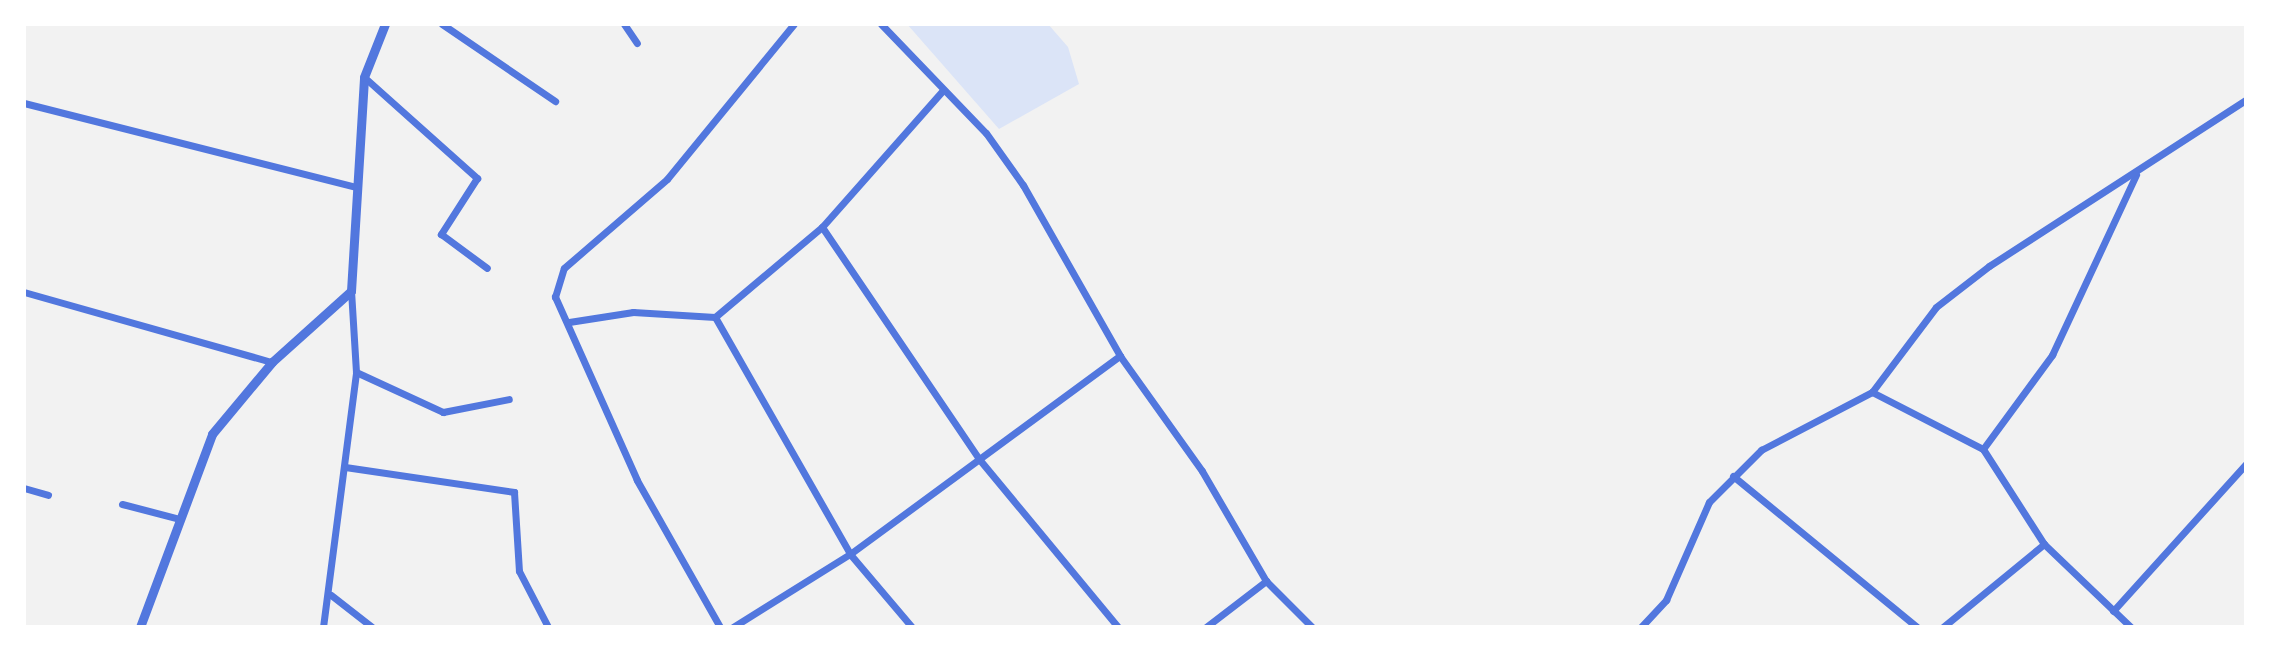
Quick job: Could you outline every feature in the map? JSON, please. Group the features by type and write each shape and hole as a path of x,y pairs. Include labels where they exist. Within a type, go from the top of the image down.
{"street":[{"path":"323,627 331,595 356,372 351,291 364,77 385,24"},
{"path":"442,24 555,101"},
{"path":"624,24 637,43"},
{"path":"720,627 637,480 569,322 555,297 564,268 658,189 794,24"},
{"path":"881,24 943,90 1023,185 1120,356 1202,471 1266,581 1312,627"},
{"path":"364,77 477,178 441,234 487,268"},
{"path":"569,322 633,312 715,317 822,227 943,90"},
{"path":"1641,627 1666,600 1709,502 1733,476 1831,408 1872,392 1936,307 1989,266 2246,100"},
{"path":"24,103 356,187"},
{"path":"1983,449 2052,355 2137,173"},
{"path":"822,227 979,459 1118,627"},
{"path":"140,627 212,434 272,362 351,291"},
{"path":"24,292 272,362"},
{"path":"715,317 850,554 912,627"},
{"path":"733,627 850,554 1120,356"},
{"path":"356,372 443,412 509,399"},
{"path":"1872,392 1983,449 2044,544 2131,627"},
{"path":"2113,611 2246,464"},
{"path":"345,467 517,495 519,571 548,627"},
{"path":"1733,476 1917,627"},
{"path":"24,488 48,495"},
{"path":"122,504 180,519"},
{"path":"1943,627 2044,544"},
{"path":"1206,627 1266,581"},
{"path":"331,595 372,627"}],"shaded area":[{"path":"907,24 1048,24 1068,47 1079,84 999,129"}]}
